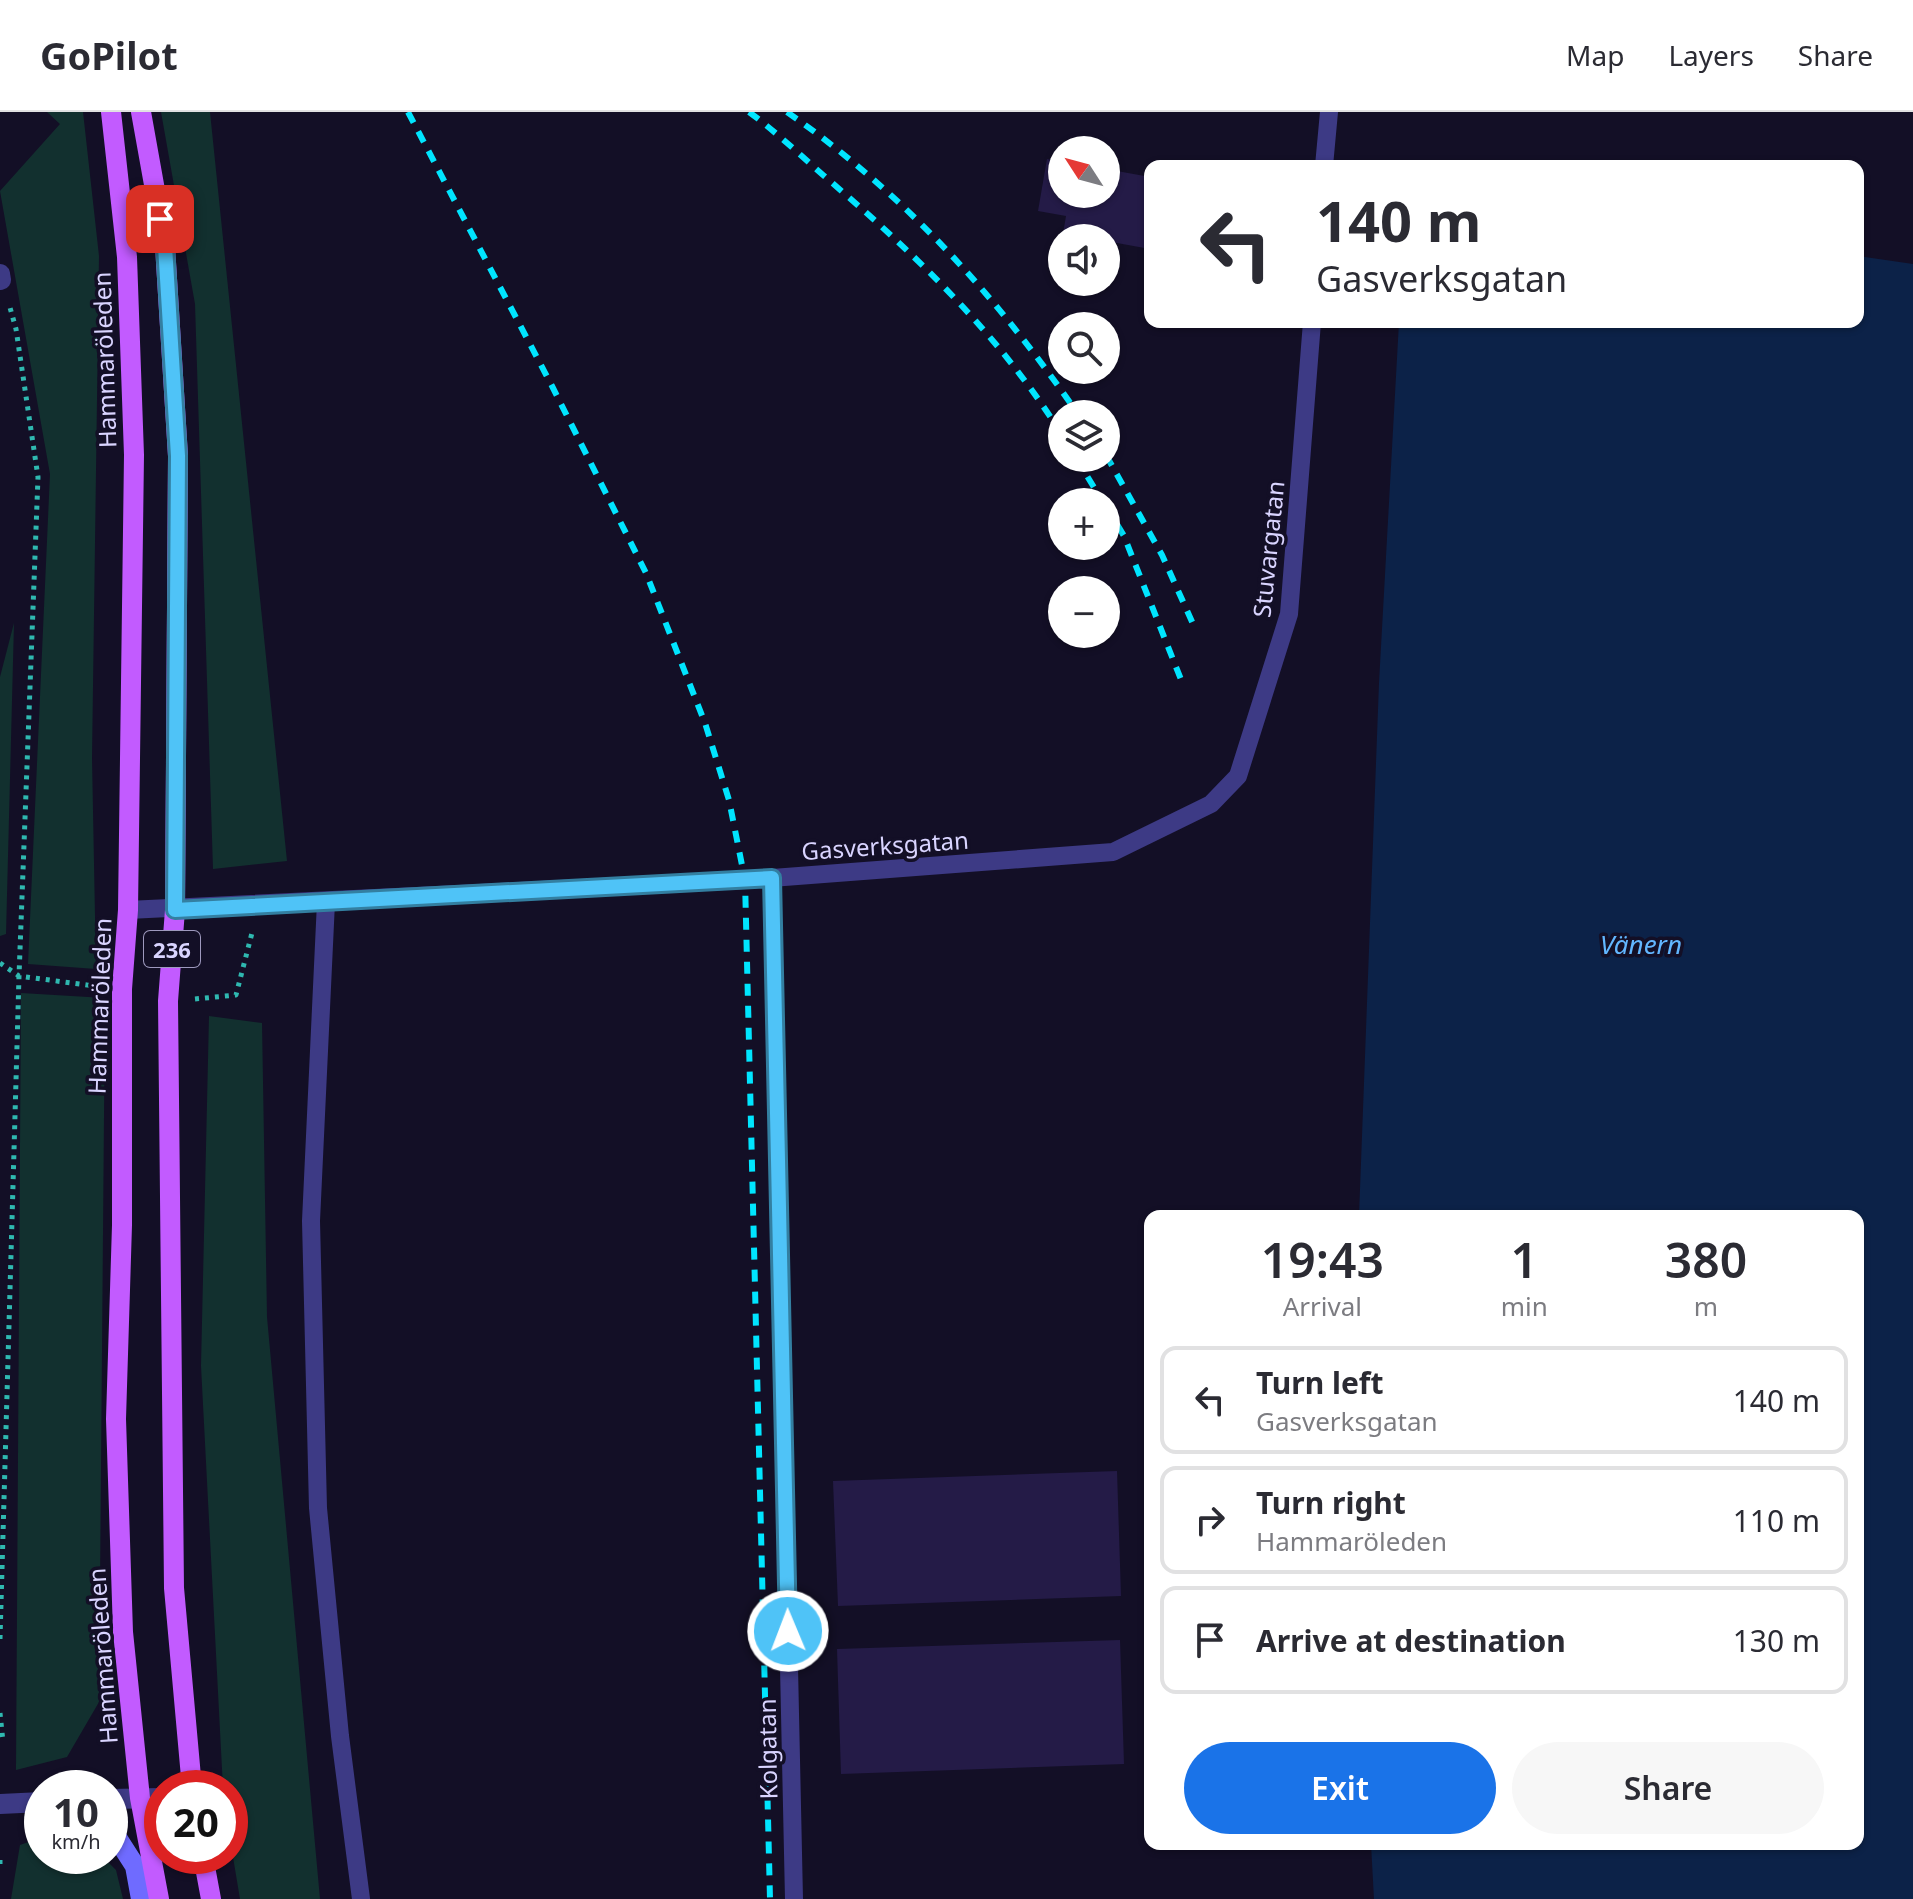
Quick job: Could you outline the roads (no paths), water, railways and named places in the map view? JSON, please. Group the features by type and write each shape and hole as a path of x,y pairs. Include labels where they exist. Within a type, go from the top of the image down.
{"main road":[{"name":"Hammaröleden","path":"111,112 127,257 134,455 128,910 122,989 122,1225 116,1419 123,1632 140,1798 159,1899"},
{"name":"236","path":"141,112 165,246 178,456 175,910 168,1001 174,1588 190,1770"},
{"path":"128,1855 135,1866 141,1899"},
{"path":"206,1874 211,1899"}],"street":[{"path":"128,1798 144,1798"},
{"path":"0,1804 24,1803"}],"lane":[{"path":"1325,160 1329,112"},
{"name":"Stuvargatan","path":"1238,776 1289,614 1312,328"},
{"name":"Gasverksgatan","path":"128,910 772,878 1113,852 1211,804 1238,776"},
{"name":"Kolgatan","path":"772,878 794,1899"},
{"path":"326,902 311,1221 318,1508 340,1736 361,1899"}],"water":[{"name":"Vänern","path":"1864,257 1913,264 1913,1899 1374,1899 1371,1850 1864,1850 1864,1210 1359,1210 1379,683 1399,328 1864,328"}],"railway":[{"path":"408,112 646,573 705,723 729,800 745,880 770,1899"},
{"path":"749,112 856,204 953,296 1011,363 1048,413"},
{"path":"787,112 871,177 910,213 1015,329 1068,400"},
{"path":"1085,472 1094,488"},
{"path":"1116,472 1162,555 1194,626"},
{"path":"1120,529 1184,687"}]}
